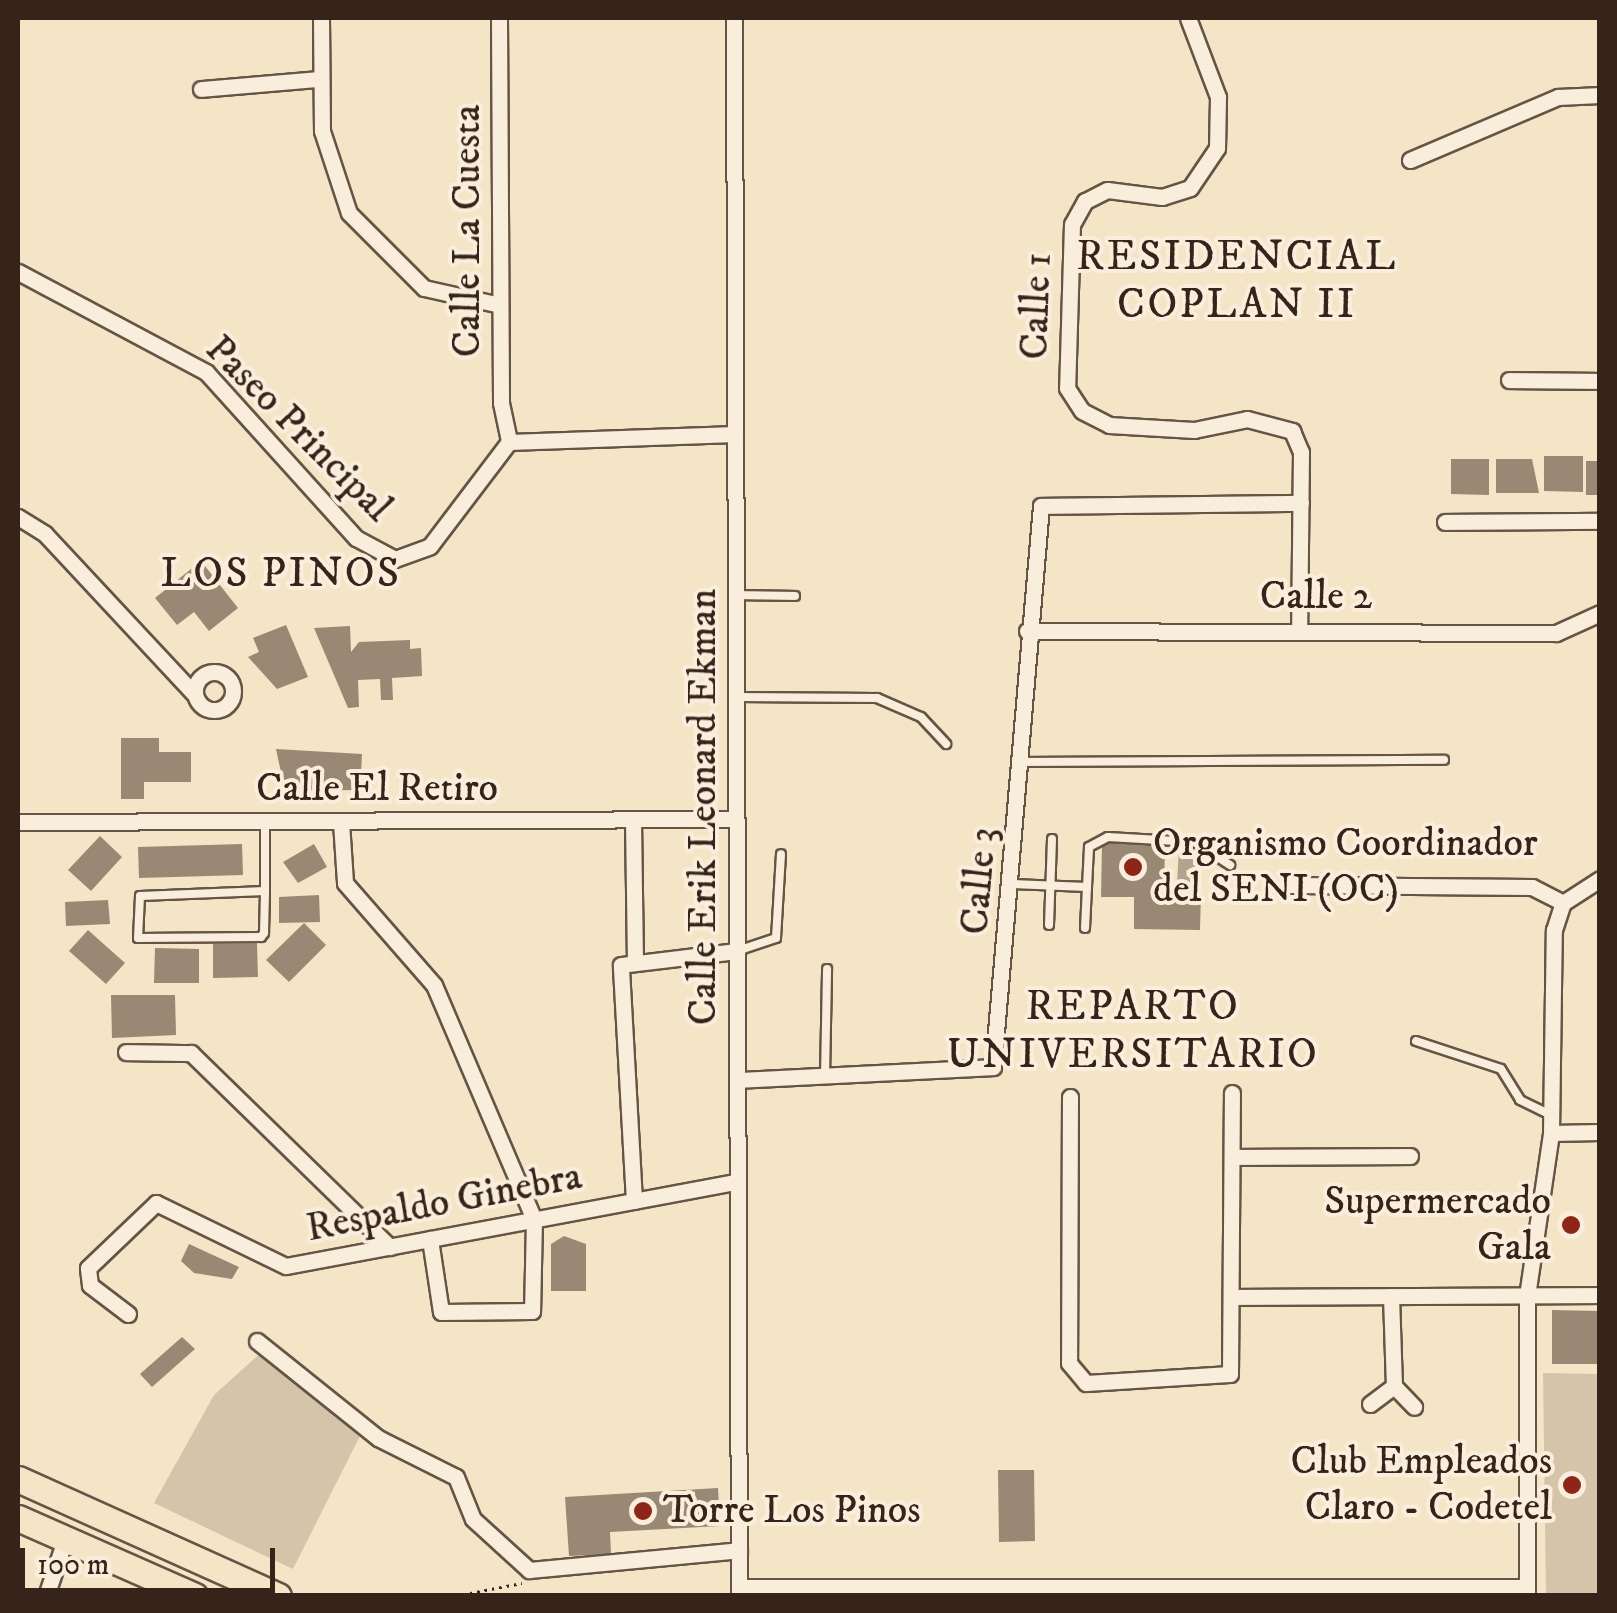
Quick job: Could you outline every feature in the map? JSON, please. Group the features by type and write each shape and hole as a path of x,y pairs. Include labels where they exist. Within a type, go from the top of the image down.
{"main road":[{"path":"18,1480 278,1596"},
{"path":"18,1518 195,1596"}],"street":[{"path":"321,18 318,79 330,170 349,213 424,288 500,305"},
{"name":"Calle La Cuesta","path":"499,18 500,305 510,442"},
{"name":"Calle Erik Leonard Ekman","path":"734,18 739,1591"},
{"name":"Calle 1","path":"1188,18 1218,97 1217,148 1190,188 1162,198 1108,190 1084,201 1072,224 1068,388 1082,411 1136,429 1278,422 1302,452 1299,629"},
{"path":"200,90 318,79"},
{"path":"1410,160 1558,96 1600,95"},
{"name":"Paseo Principal","path":"18,272 206,372 375,553 395,559 430,546 510,442"},
{"path":"1509,380 1600,381"},
{"path":"510,442 735,434"},
{"name":"Calle 3","path":"738,1080 993,1067 1012,884 1027,631 1041,506 1302,503"},
{"path":"18,517 46,534 195,695"},
{"path":"1445,522 1600,521"},
{"name":"Calle 2","path":"1027,631 1299,629 1556,633 1600,613"},
{"name":"Calle El Retiro","path":"18,822 736,818"},
{"path":"633,820 628,962 634,1201"},
{"path":"341,822 345,883 434,984 534,1220 528,1314 441,1312 430,1239"},
{"path":"739,1591 1527,1592 1527,1296 1551,1133 1554,930 1563,903 1600,878"},
{"path":"1291,885 1532,887 1563,903"},
{"path":"628,962 737,951"},
{"path":"126,1052 191,1054 390,1247"},
{"path":"1070,1097 1074,1377 1230,1374 1232,1093"},
{"path":"1551,1133 1600,1132"},
{"path":"1233,1157 1410,1156"},
{"name":"Respaldo Ginebra","path":"128,1314 90,1285 88,1268 156,1204 277,1265 736,1182"},
{"path":"1233,1296 1600,1296"},
{"path":"1391,1296 1394,1386 1414,1406"},
{"path":"256,1341 378,1438 456,1476 473,1519 514,1561 566,1570 740,1550"},
{"path":"1370,1404 1394,1386"},
{"path":"46,1596 65,1540"}],"lane":[{"path":"736,595 795,596"},
{"path":"736,696 887,700 921,717 946,744"},
{"path":"1022,762 1444,760"},
{"path":"265,822 265,891 257,939 138,938 140,896 265,891"},
{"path":"1086,928 1090,847 1108,836 1194,842 1230,865"},
{"path":"1049,925 1052,839"},
{"path":"737,951 776,938 781,854"},
{"path":"1012,884 1087,887"},
{"path":"825,1077 827,969"},
{"path":"1416,1042 1502,1069 1520,1100 1550,1115"}],"path":[{"path":"454,1596 566,1570"}],"shaded area":[{"path":"1179,845 1201,846 1199,887 1177,886"},
{"path":"264,1350 363,1430 293,1569 154,1503 214,1395"},
{"name":"Club Empleados Claro - Codetel","path":"1543,1373 1599,1374 1599,1595 1546,1595"}],"building":[{"path":"1544,456 1583,456 1583,492 1544,491"},
{"path":"1451,459 1489,459 1489,495 1451,494"},
{"path":"1496,459 1532,459 1539,493 1496,493"},
{"path":"1586,461 1600,461 1600,495 1586,495"},
{"path":"201,561 238,608 209,631 194,612 177,625 155,598"},
{"path":"286,625 308,677 277,689 248,657 259,652 253,638"},
{"path":"350,626 351,652 359,642 410,640 410,649 421,648 422,676 392,678 393,700 381,700 380,679 358,680 359,707 348,708 314,628"},
{"path":"121,738 159,738 159,752 191,752 191,782 144,782 144,799 121,799"},
{"path":"276,749 362,754 361,773 346,770 355,790 285,791"},
{"path":"100,836 122,857 91,891 68,870"},
{"name":"Organismo Coordinador del SENI (OC)","path":"1102,843 1165,843 1164,891 1201,892 1200,930 1134,929 1134,897 1101,897"},
{"path":"242,844 243,875 139,878 138,847"},
{"path":"314,844 327,867 298,883 283,862"},
{"path":"319,895 320,922 279,923 279,897"},
{"path":"108,900 110,924 66,926 65,902"},
{"path":"304,923 326,945 289,982 266,960"},
{"path":"88,930 125,963 106,984 69,951"},
{"path":"257,943 258,977 213,978 213,944"},
{"path":"155,948 199,949 199,983 154,983"},
{"path":"111,995 175,995 176,1035 112,1038"},
{"path":"564,1236 586,1244 586,1291 551,1291 551,1244"},
{"path":"189,1244 239,1267 232,1279 194,1273 181,1261"},
{"path":"1552,1310 1600,1311 1600,1364 1552,1364"},
{"path":"182,1337 195,1349 152,1387 140,1374"},
{"path":"998,1470 1034,1470 1035,1541 999,1542"},
{"name":"Torre Los Pinos","path":"718,1488 720,1526 610,1532 611,1554 569,1556 565,1497"},
{"path":"18,1550 24,1552 19,1575 18,1575"}],"place":[{"name":"Organismo Coordinador del SENI (OC)","path":"1133,867"},
{"name":"Supermercado Gala","path":"1571,1225"},
{"name":"Club Empleados Claro - Codetel","path":"1572,1485"},
{"name":"Torre Los Pinos","path":"643,1511"}],"district":[{"name":"RESIDENCIAL COPLAN II","path":"1237,281"},
{"name":"LOS PINOS","path":"281,574"},
{"name":"REPARTO UNIVERSITARIO","path":"1133,1031"}]}
